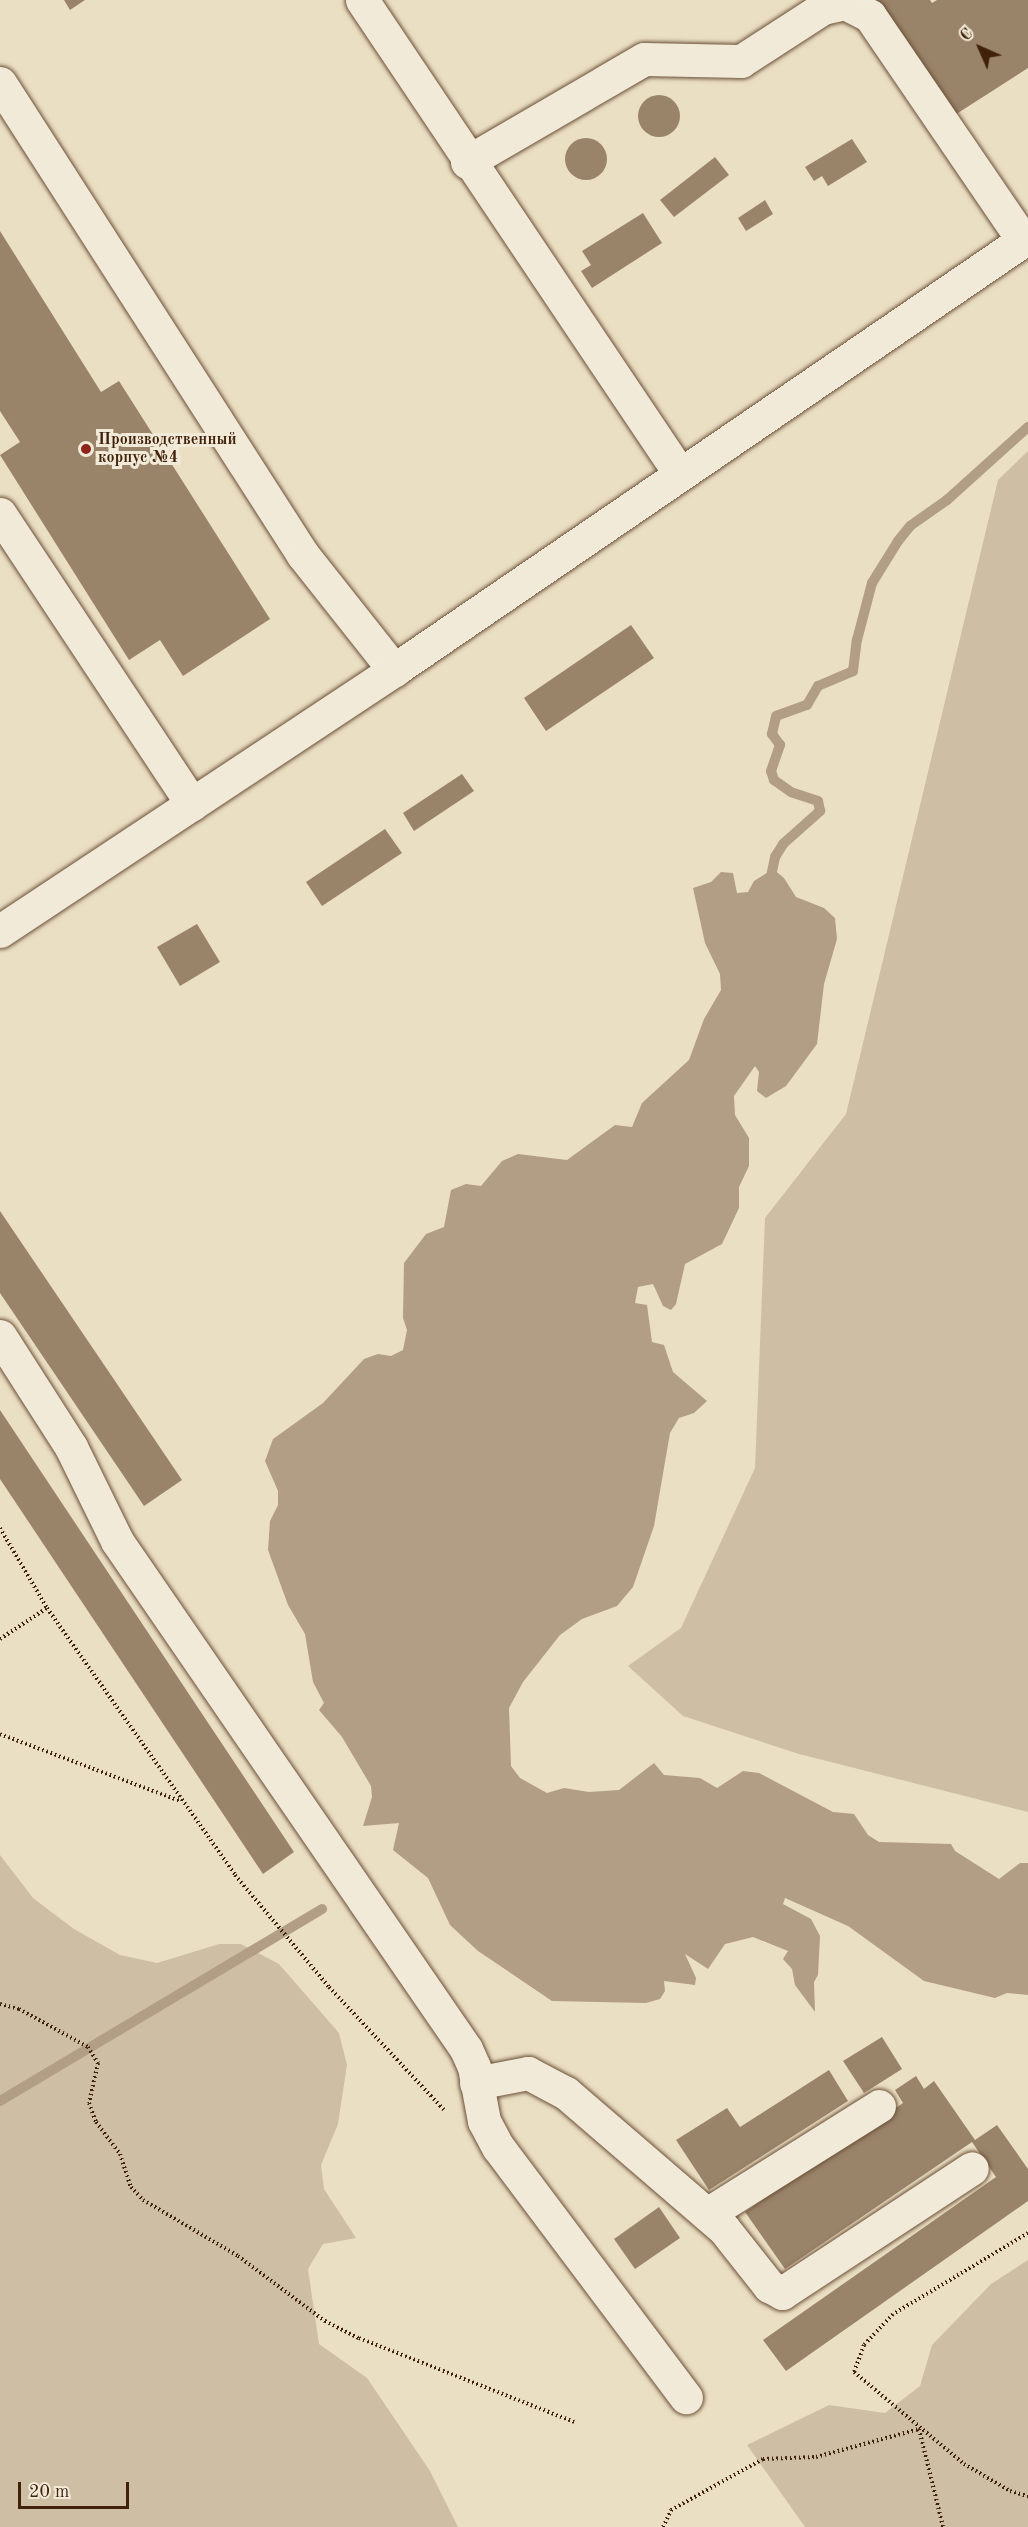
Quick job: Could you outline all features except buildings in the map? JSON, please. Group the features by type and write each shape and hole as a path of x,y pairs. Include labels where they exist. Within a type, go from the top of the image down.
{"lane":[{"path":"362,0 467,162 680,474"},
{"path":"0,931 394,669 1026,239 870,16 845,3 823,8 741,61 644,59 467,162"},
{"path":"0,83 303,555 394,669"},
{"path":"0,514 192,804"},
{"path":"0,1336 71,1447 117,1541 466,2049 484,2121 498,2147 686,2397"},
{"path":"476,2084 518,2073 546,2080 707,2214 740,2247 769,2286 782,2294 972,2168"},
{"path":"707,2214 879,2106"}],"path":[{"path":"0,1528 47,1608 180,1801 284,1935 447,2113"},
{"path":"0,1639 47,1608"},
{"path":"0,1734 180,1801"},
{"path":"0,2004 19,2009 88,2047 98,2063 89,2103 96,2122 120,2154 131,2187 143,2200 238,2256 325,2321 359,2338 574,2422"},
{"path":"1028,2233 893,2314 864,2344 854,2372 919,2429 964,2464 1010,2491 1028,2496"},
{"path":"663,2527 671,2510 764,2459 816,2457 919,2429"},
{"path":"919,2429 943,2527"}],"shaded area":[{"path":"1028,451 1028,1812 799,1754 683,1716 628,1666 681,1628 755,1468 765,1218 846,1114 998,480"},
{"path":"773,869 784,878 796,897 824,908 835,918 837,939 824,984 817,1044 786,1086 766,1098 757,1091 759,1072 755,1066 734,1096 735,1115 749,1138 749,1166 739,1187 739,1208 722,1244 685,1264 676,1304 671,1310 663,1306 653,1284 638,1287 635,1303 647,1305 652,1342 664,1345 673,1372 707,1401 694,1413 679,1418 670,1433 654,1526 633,1587 617,1606 582,1619 560,1635 523,1682 509,1708 511,1766 520,1778 547,1793 564,1788 589,1792 619,1790 654,1763 664,1775 700,1778 717,1788 743,1771 759,1773 833,1812 854,1814 868,1835 879,1842 951,1844 955,1851 999,1879 1020,1863 1028,1863 1028,1995 1007,1993 995,1998 924,1981 848,1926 785,1898 783,1904 811,1919 820,1936 818,1975 814,1982 815,2012 795,1985 792,1969 783,1959 788,1951 753,1937 725,1944 708,1969 685,1954 696,1978 695,1985 664,1981 665,1991 660,1999 646,2003 552,2001 478,1951 450,1925 428,1878 393,1850 399,1823 363,1826 372,1797 371,1786 342,1737 319,1710 324,1703 313,1682 305,1634 288,1605 268,1550 270,1521 278,1505 278,1491 265,1461 273,1439 323,1403 364,1359 378,1354 391,1356 403,1350 407,1330 403,1318 404,1263 426,1234 444,1227 451,1190 466,1184 481,1186 502,1161 518,1154 567,1160 615,1125 632,1127 642,1103 689,1060 704,1019 721,990 720,974 705,943 693,888 711,882 721,872 733,873 737,893 748,892 754,881"},
{"path":"0,1855 33,1898 74,1929 120,1955 157,1963 219,1944 241,1944 279,1964 339,2033 347,2065 338,2124 321,2165 324,2189 356,2238 323,2244 308,2269 319,2344 367,2378 430,2471 458,2527 0,2527"},
{"path":"1028,2260 1028,2527 805,2527 747,2445 829,2405 885,2413 920,2386 932,2345 991,2284"}],"waterway":[{"path":"770,881 775,857 783,844 820,811 818,801 791,792 774,780 771,771 780,745 772,734 776,716 807,705 818,686 853,671 857,640 872,583 898,541 910,526 947,500 1028,427"},
{"path":"0,2101 322,1909"}],"place":[{"name":"Производственный корпус №4","path":"86,449"}]}
